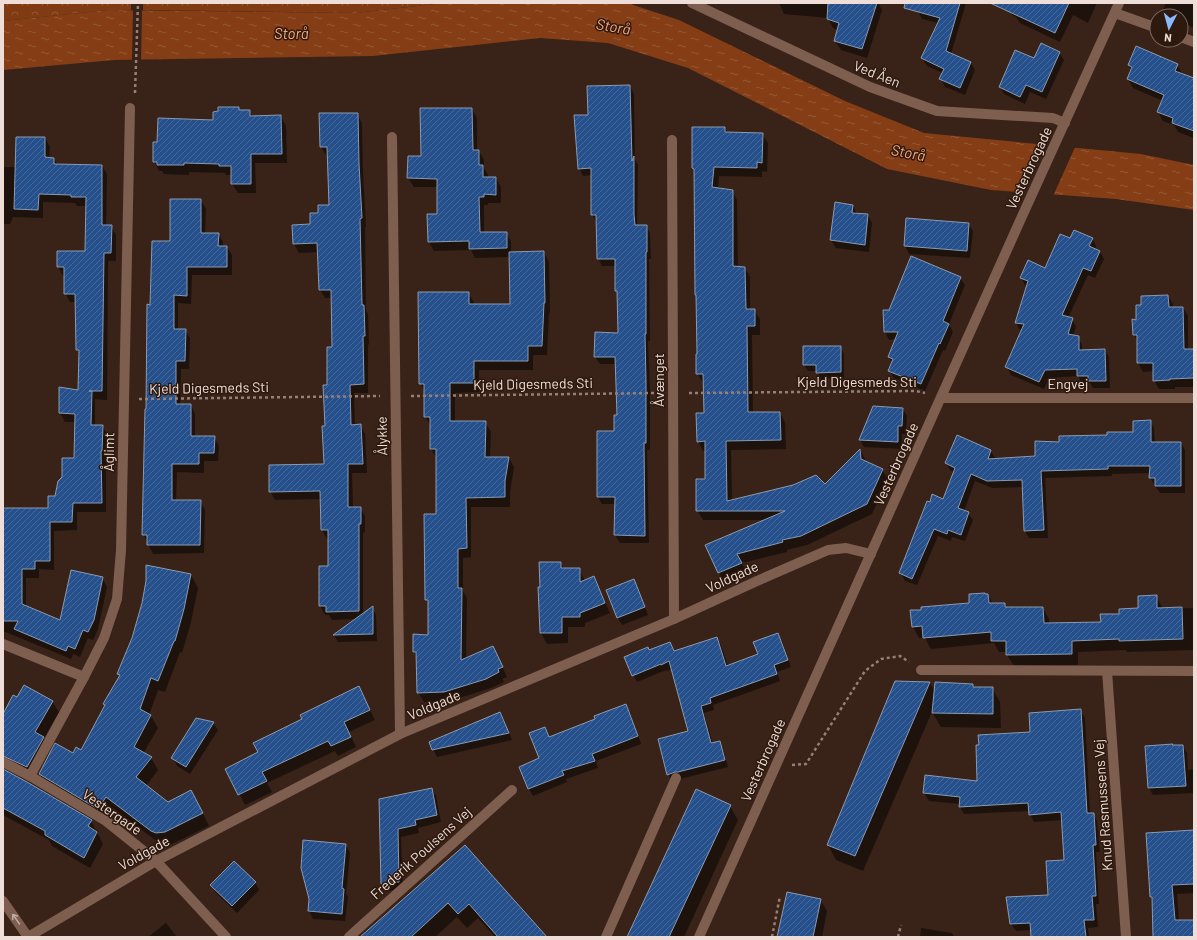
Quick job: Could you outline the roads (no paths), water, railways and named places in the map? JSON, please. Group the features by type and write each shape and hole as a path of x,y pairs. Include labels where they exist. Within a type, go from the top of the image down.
{"street":[{"name":"Ved Åen","path":"692,3 870,88 937,111 1054,118 1065,123"},
{"name":"Vesterbrogade","path":"699,937 1119,3"},
{"path":"1115,13 1149,25"},
{"name":"Åglimt","path":"30,776 104,638 117,599 121,550 130,108"},
{"name":"Ålykke","path":"392,137 400,734"},
{"name":"Åvænget","path":"672,140 674,619"},
{"name":"Engvej","path":"942,398 1194,398"},
{"name":"Voldgade","path":"28,937 156,861 400,734 674,619 828,550 846,548 871,554"},
{"path":"3,644 84,677"},
{"path":"921,670 1194,671"},
{"name":"Knud Rasmussens Vej","path":"1107,671 1126,937"},
{"name":"Vestergade","path":"3,762 30,776 106,821 156,861 226,937"},
{"path":"606,937 676,778"},
{"name":"Frederik Poulsens Vej","path":"349,937 512,790"},
{"path":"3,901 28,937"}],"water":[{"name":"Storå","path":"444,3 627,3 679,20 845,101 924,133 1141,154 1194,165 1194,210 1116,199 991,190 887,169 688,68 608,43 540,38 373,56 114,60 3,70 3,21 108,10 355,13"}]}
